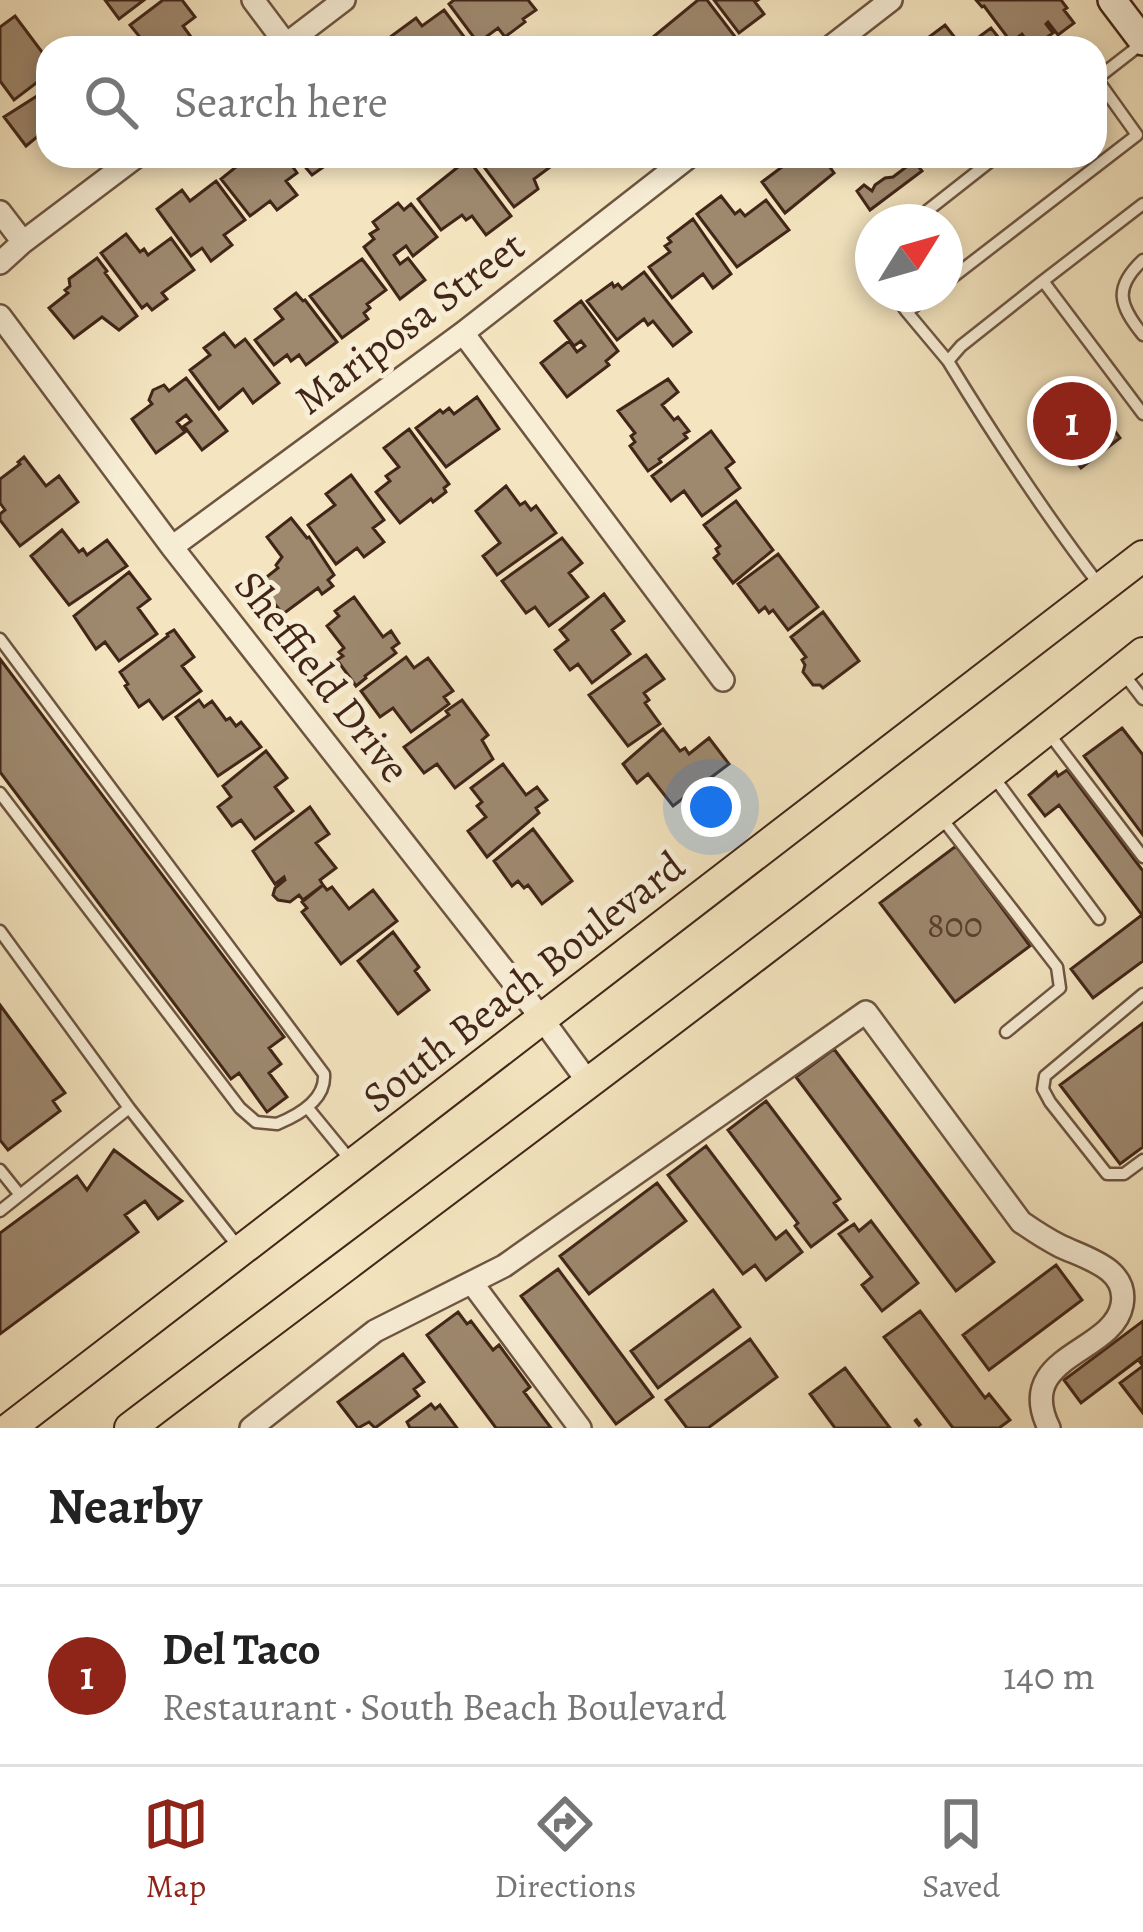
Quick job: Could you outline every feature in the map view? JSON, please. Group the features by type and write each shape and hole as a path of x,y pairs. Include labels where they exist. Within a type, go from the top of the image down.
{"main road":[{"path":"1112,0 1143,42"},
{"name":"South Beach Boulevard","path":"10,1428 1143,556"},
{"path":"130,1428 992,773 1132,661"}],"street":[{"path":"253,0 277,36"},
{"path":"297,36 344,0"},
{"path":"844,36 890,0"},
{"path":"0,262 121,168"},
{"name":"Mariposa Street","path":"172,547 463,333 675,168"},
{"path":"0,212 23,242"},
{"name":"Sheffield Drive","path":"0,316 172,547 588,1082"},
{"path":"463,333 723,680"},
{"path":"251,1428 375,1331 504,1266 866,1012 1021,1222 1104,1265 1119,1286 1122,1306 1111,1326 1046,1380 1041,1398 1049,1428"},
{"path":"472,1283 580,1428"}],"lane":[{"path":"1107,70 1143,42"},
{"path":"1107,94 1137,136 1107,159"},
{"path":"936,204 983,168"},
{"path":"963,269 1095,168"},
{"path":"948,361 1143,204"},
{"path":"1143,260 1123,284 1122,298 1128,316 1143,335"},
{"path":"1043,281 1143,414"},
{"path":"907,312 948,361 1066,542 1102,588"},
{"path":"0,639 324,1074 325,1086 307,1107 278,1124 256,1122 240,1108 0,793"},
{"path":"1132,661 1143,699"},
{"path":"1046,730 1143,857"},
{"path":"992,773 1100,919"},
{"path":"938,814 1057,967 1060,988 1006,1032"},
{"path":"0,931 241,1251"},
{"path":"1143,994 1045,1076 1043,1089 1107,1174 1124,1174 1143,1160"},
{"path":"307,1107 354,1165"},
{"path":"0,1211 129,1108"},
{"path":"0,1170 20,1195"}],"path":[{"path":"915,1419 922,1428"}],"building":[{"path":"105,0 144,0 119,19"},
{"path":"163,0 182,0 195,17 183,26 190,36 139,36 130,25"},
{"path":"454,0 528,0 536,10 506,36 498,28 487,36 473,36 449,4"},
{"path":"698,0 707,0 734,36 654,36"},
{"path":"714,0 758,0 764,14 739,33"},
{"path":"976,0 1061,0 1074,23 1058,35 1048,22 1053,33 1049,36 1006,36"},
{"path":"444,10 464,36 391,36 416,18 422,26"},
{"path":"15,16 36,44 36,83 14,100 0,81 0,27"},
{"path":"945,25 954,36 930,36"},
{"path":"36,97 36,138 26,146 4,117"},
{"path":"235,168 293,168 297,173 286,181 297,195 277,210 270,201 250,216 221,179"},
{"path":"457,168 475,168 511,216 486,235 472,216 466,220 462,215 441,230 418,199"},
{"path":"485,168 549,168 534,179 538,189 514,207"},
{"path":"781,168 830,168 834,173 785,213 762,182"},
{"path":"905,168 922,171 878,204 866,204 857,191 864,185 872,191"},
{"path":"216,181 245,220 224,235 232,245 211,261 202,248 191,256 157,209 182,190 190,201"},
{"path":"721,196 735,214 740,210 745,216 766,200 789,230 737,267 697,214"},
{"path":"398,203 404,210 411,204 437,237 413,256 406,246 394,255 400,264 408,258 425,280 400,299 364,247 378,229 373,222"},
{"path":"693,219 731,274 713,288 703,274 672,298 649,267 670,252 665,246 671,242 668,238"},
{"path":"126,234 148,255 171,238 194,270 162,293 167,299 152,310 147,304 142,308 101,253"},
{"path":"97,258 137,316 119,330 102,317 74,338 49,308 68,293 69,279"},
{"path":"362,259 386,290 367,304 368,319 342,338 310,296"},
{"path":"644,272 691,332 673,346 653,321 648,325 644,319 617,340 587,301 612,283 622,289"},
{"path":"296,293 337,342 306,365 299,355 291,361 287,355 274,365 255,340 283,319 275,309"},
{"path":"581,301 618,351 606,361 609,365 567,397 541,363 569,341 577,352 585,346 581,341 574,346 555,321"},
{"path":"224,333 235,347 245,339 279,383 253,403 243,389 219,409 190,370 210,355 204,348"},
{"path":"186,378 227,431 202,450 184,426 191,421 186,415 177,422 185,432 156,453 132,419 152,404 153,390 164,385 169,391"},
{"path":"668,379 678,392 662,405 689,431 684,434 687,438 648,471 630,446 635,433 618,411"},
{"path":"1073,382 1120,438 1081,468 1053,432 1057,429 1041,407"},
{"path":"477,397 499,429 446,467 416,428 440,410 449,408 454,414"},
{"path":"409,429 449,484 446,492 400,523 376,492 399,467 384,448"},
{"path":"711,431 734,462 726,468 740,488 702,516 684,491 671,501 652,476"},
{"path":"24,457 46,486 59,476 78,502 20,546 0,520 5,510 0,503 0,479"},
{"path":"351,475 384,520 373,528 384,542 364,557 357,548 336,564 308,525 335,505 326,494"},
{"path":"506,486 520,505 525,502 531,510 536,506 556,533 497,575 483,556 500,543 476,511"},
{"path":"736,501 773,550 733,583 714,558 720,546 704,525"},
{"path":"291,518 334,575 328,580 333,586 322,594 318,588 283,614 258,584 278,568 282,557 267,537"},
{"path":"62,530 87,555 107,540 127,566 69,605 31,556"},
{"path":"562,538 582,563 569,573 588,597 549,626 535,607 526,613 502,581"},
{"path":"778,554 818,607 788,630 773,610 769,613 765,607 759,612 738,584"},
{"path":"129,572 150,599 138,608 157,634 119,661 105,642 96,649 74,616"},
{"path":"604,594 624,621 612,630 630,654 592,683 578,664 570,670 555,650 568,640 560,630"},
{"path":"354,597 383,637 391,631 399,643 392,648 396,653 356,686 337,660 344,648 327,626 339,616 335,611"},
{"path":"823,612 859,661 823,688 813,685 803,672 806,657 791,637"},
{"path":"174,630 194,657 182,666 201,691 163,719 149,700 139,707 120,672"},
{"path":"646,655 664,679 644,693 649,700 645,703 660,724 628,746 589,695"},
{"path":"406,657 414,668 428,658 453,691 444,697 449,704 411,732 393,708 380,717 361,691"},
{"path":"0,659 284,1037 269,1048 281,1064 269,1073 287,1097 267,1112 239,1073 231,1079 0,772"},
{"path":"199,700 204,707 212,701 236,726 241,722 261,747 218,776 176,717"},
{"path":"462,700 488,735 482,740 493,759 455,788 437,764 424,773 404,747"},
{"path":"1122,728 1143,755 1143,835 1084,756"},
{"path":"663,729 680,751 685,748 689,754 709,738 729,764 673,806 648,774 637,783 623,764"},
{"path":"266,751 287,778 275,787 293,811 255,839 241,820 232,826 218,807 231,797 223,786"},
{"path":"503,764 526,795 537,787 547,800 536,808 539,813 487,857 468,831 486,817 471,788"},
{"path":"1067,770 1143,871 1143,961 1093,998 1071,969 1142,915 1059,805 1045,816 1029,795 1056,772 1058,776"},
{"path":"310,807 329,834 316,843 336,868 303,900 299,895 290,902 278,900 273,895 284,877 275,884 253,851"},
{"path":"533,829 572,881 542,904 528,885 524,888 518,881 512,886 494,861"},
{"path":"956,846 1030,946 955,1002 880,903"},
{"path":"323,885 327,890 332,887 349,909 373,890 397,921 341,964 302,912 307,908 302,902"},
{"path":"393,932 419,967 415,971 429,990 398,1014 358,961"},
{"path":"0,1005 65,1093 53,1101 60,1111 8,1150 0,1140"},
{"path":"1143,1023 1143,1147 1120,1164 1060,1085"},
{"path":"834,1049 994,1262 956,1291 796,1077"},
{"path":"766,1101 840,1199 834,1203 847,1220 811,1247 728,1130"},
{"path":"706,1146 776,1239 786,1231 802,1252 766,1280 755,1265 743,1274 668,1175"},
{"path":"114,1150 182,1201 158,1219 145,1201 125,1215 138,1232 0,1334 0,1233 77,1176 87,1190"},
{"path":"657,1183 686,1221 589,1294 560,1256"},
{"path":"871,1221 918,1283 882,1311 862,1285 872,1277 839,1234 854,1224 859,1231"},
{"path":"1056,1265 1082,1300 989,1370 963,1335"},
{"path":"558,1269 653,1397 616,1424 521,1296"},
{"path":"713,1290 740,1327 658,1388 631,1351"},
{"path":"920,1311 985,1398 989,1394 1010,1420 999,1428 953,1428 884,1337"},
{"path":"458,1312 493,1350 499,1345 530,1387 524,1392 551,1428 496,1428 427,1335"},
{"path":"1143,1321 1143,1356 1081,1403 1064,1380"},
{"path":"750,1339 777,1377 708,1428 687,1428 666,1400"},
{"path":"403,1354 424,1382 414,1389 419,1396 375,1428 369,1422 358,1428 338,1402"},
{"path":"1143,1366 1143,1413 1120,1383"},
{"path":"845,1368 890,1428 835,1428 810,1394"},
{"path":"431,1404 435,1409 440,1405 457,1428 410,1428 407,1422"}],"place":[{"name":"Del Taco","path":"1072,421"}]}
